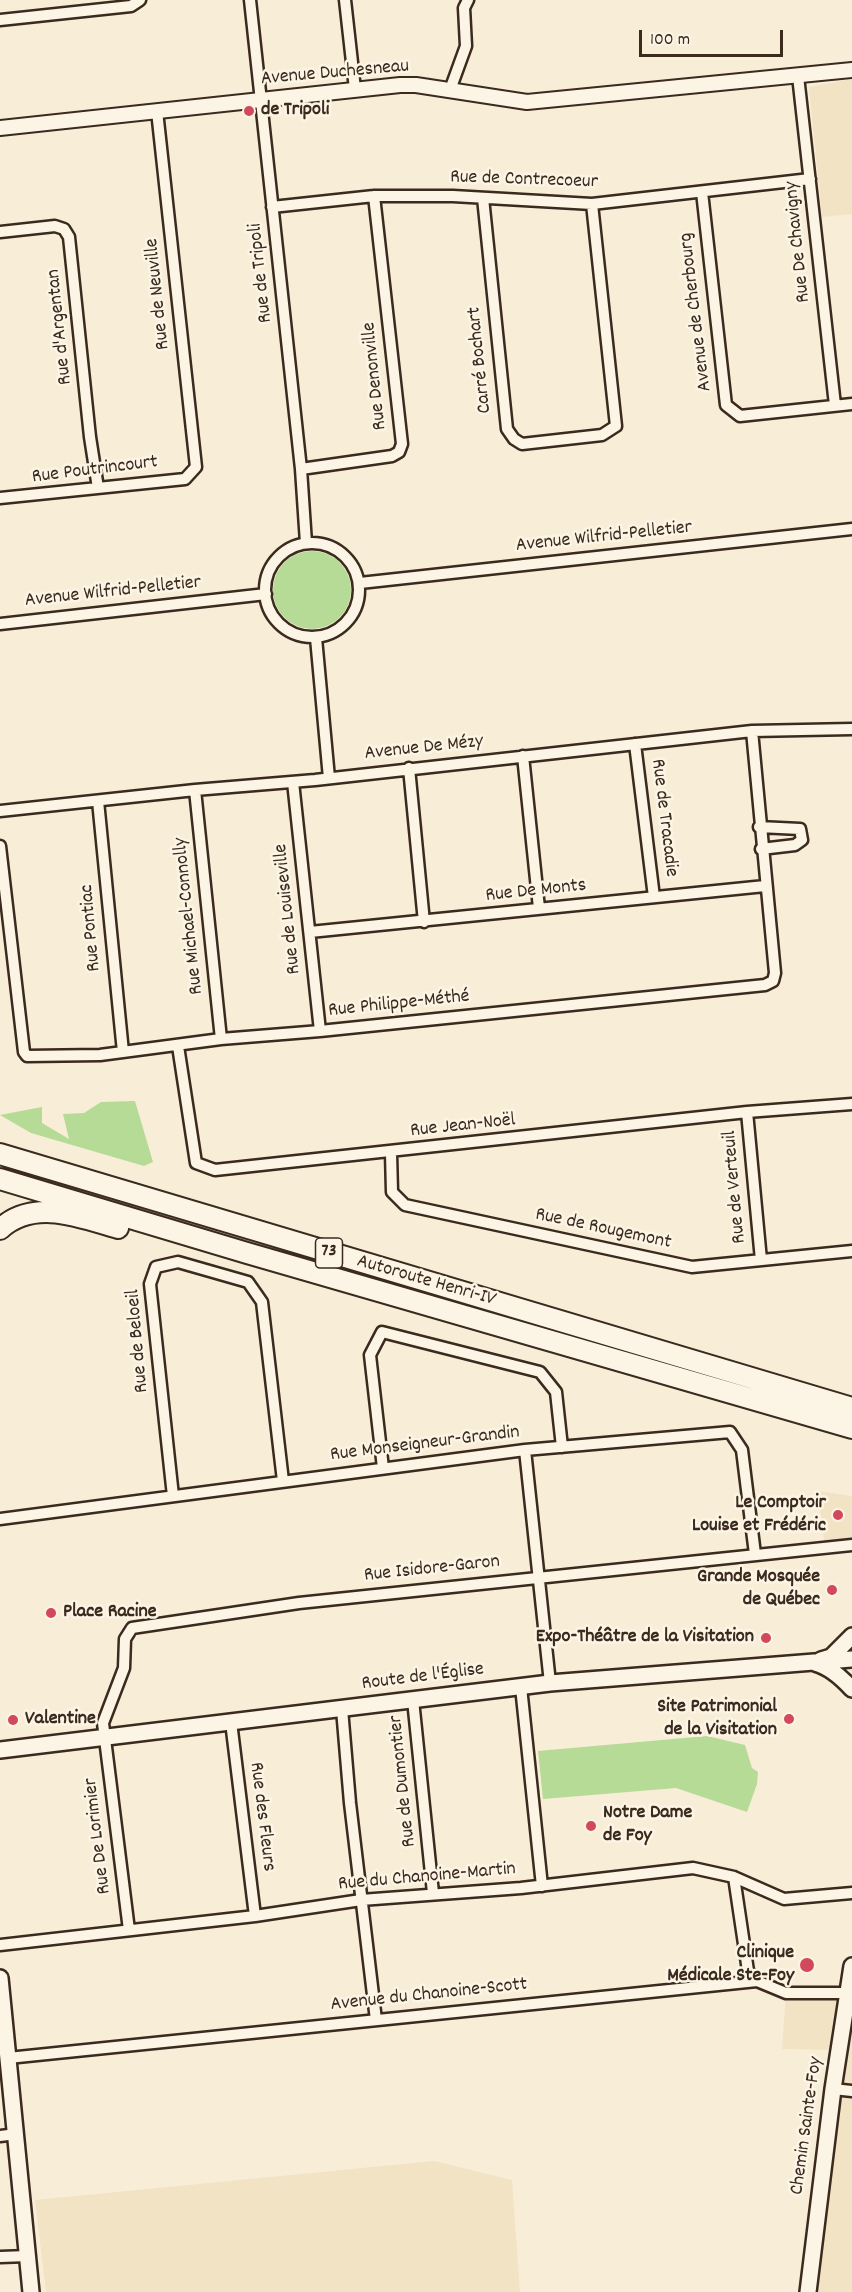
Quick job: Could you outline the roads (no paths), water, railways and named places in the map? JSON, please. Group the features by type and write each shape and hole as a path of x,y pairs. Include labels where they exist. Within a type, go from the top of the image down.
{"highway":[{"path":"0,1140 24,1152 42,1166"},
{"name":"Autoroute Henri-IV","path":"0,1154 852,1408"},
{"name":"Autoroute Henri-IV","path":"0,1179 852,1428"},
{"path":"0,1229 24,1215 46,1211 66,1214 176,1243 199,1238"}],"main road":[{"path":"812,1663 831,1657 852,1636"},
{"name":"Route de l'Église","path":"0,1750 550,1683 852,1659"},
{"path":"812,1663 823,1665 852,1689"},
{"name":"Chemin Sainte-Foy","path":"808,2292 833,2089 851,1993 852,1966"},
{"path":"0,1978 31,2292"}],"street":[{"path":"0,20 131,6 140,0"},
{"name":"Rue de Tripoli","path":"250,0 302,470 306,543"},
{"path":"345,0 355,89"},
{"path":"450,90 466,46 464,8 468,0"},
{"name":"Avenue Duchesneau","path":"0,128 355,89 416,85 491,99 527,102 852,70"},
{"name":"Rue De Chavigny","path":"798,76 835,405"},
{"name":"Rue de Neuville","path":"157,111 194,444 196,467 193,473"},
{"name":"Rue de Contrecoeur","path":"272,207 374,196 483,198 592,204 810,179"},
{"name":"Avenue de Cherbourg","path":"702,192 726,405 740,416 852,404"},
{"name":"Rue Denonville","path":"302,470 392,456 399,452 402,444 374,196"},
{"name":"Carré Bochart","path":"483,198 507,429 514,439 522,444 602,435 616,426 592,204"},
{"name":"Rue d'Argentan","path":"0,232 55,226 64,229 69,237 90,437 98,488"},
{"name":"Rue Poutrincourt","path":"0,498 185,478 193,473"},
{"name":"Avenue Wilfrid-Pelletier","path":"360,583 852,529"},
{"path":"306,543 321,543 335,548 347,558 360,583 359,600 353,614 344,626 330,634 316,638 288,631 277,622 269,610 266,581 275,561 292,547 306,543"},
{"name":"Avenue Wilfrid-Pelletier","path":"0,624 266,594"},
{"path":"316,638 329,778"},
{"name":"Avenue De Mézy","path":"0,811 293,782 752,731 852,729"},
{"path":"752,731 765,886"},
{"name":"Rue de Tracadie","path":"635,744 654,897"},
{"path":"523,756 539,908"},
{"path":"409,768 423,922"},
{"name":"Rue de Louiseville","path":"293,782 321,1031"},
{"name":"Rue Michael-Connolly","path":"195,790 221,1039"},
{"name":"Rue Pontiac","path":"98,801 123,1052"},
{"path":"759,827 800,829 802,840 795,845 761,849"},
{"name":"Rue Philippe-Méthé","path":"0,846 27,1056 100,1055 221,1039 321,1031 765,985 773,981 775,974 765,886"},
{"name":"Rue De Monts","path":"310,933 765,886"},
{"name":"Rue Jean-Noël","path":"177,1046 196,1163 214,1170 391,1153 747,1112 852,1104"},
{"name":"Rue de Verteuil","path":"747,1112 761,1260"},
{"name":"Rue de Rougemont","path":"391,1153 392,1192 405,1205 692,1267 852,1251"},
{"name":"Rue de Beloeil","path":"173,1496 150,1284 156,1267 178,1262 248,1282 262,1302 283,1481"},
{"path":"383,1468 370,1355 382,1332 540,1372 556,1392 562,1447"},
{"name":"Rue Monseigneur-Grandin","path":"0,1520 525,1450 730,1432 742,1450 755,1554"},
{"path":"525,1450 550,1683"},
{"name":"Rue Isidore-Garon","path":"105,1737 103,1723 106,1710 124,1668 125,1639 132,1628 299,1603 538,1576 852,1545"},
{"path":"521,1687 542,1886"},
{"name":"Rue de Dumontier","path":"413,1700 434,1893"},
{"path":"342,1709 361,1900 376,2020"},
{"name":"Rue des Fleurs","path":"231,1722 255,1916"},
{"name":"Rue De Lorimier","path":"105,1737 129,1930"},
{"name":"Rue du Chanoine-Martin","path":"0,1945 255,1916 361,1900 542,1886 693,1868 734,1877 784,1899 852,1893"},
{"path":"734,1877 748,1971 757,1981"},
{"name":"Avenue du Chanoine-Scott","path":"8,2058 757,1981 786,1993 851,1993"},
{"path":"833,2089 852,2091"},
{"path":"0,2136 16,2134"},
{"path":"0,2257 28,2256"}],"place":[{"name":"de Tripoli","path":"249,111"},
{"name":"Le Comptoir Louise et Frédéric","path":"838,1515"},
{"name":"Grande Mosquée de Québec","path":"832,1590"},
{"name":"Place Racine","path":"51,1613"},
{"name":"Expo-Théâtre de la Visitation","path":"766,1638"},
{"name":"Site Patrimonial de la Visitation","path":"789,1719"},
{"name":"Valentine","path":"13,1720"},
{"name":"Notre Dame de Foy","path":"591,1826"},
{"name":"Clinique Médicale Ste-Foy","path":"807,1965"}]}
